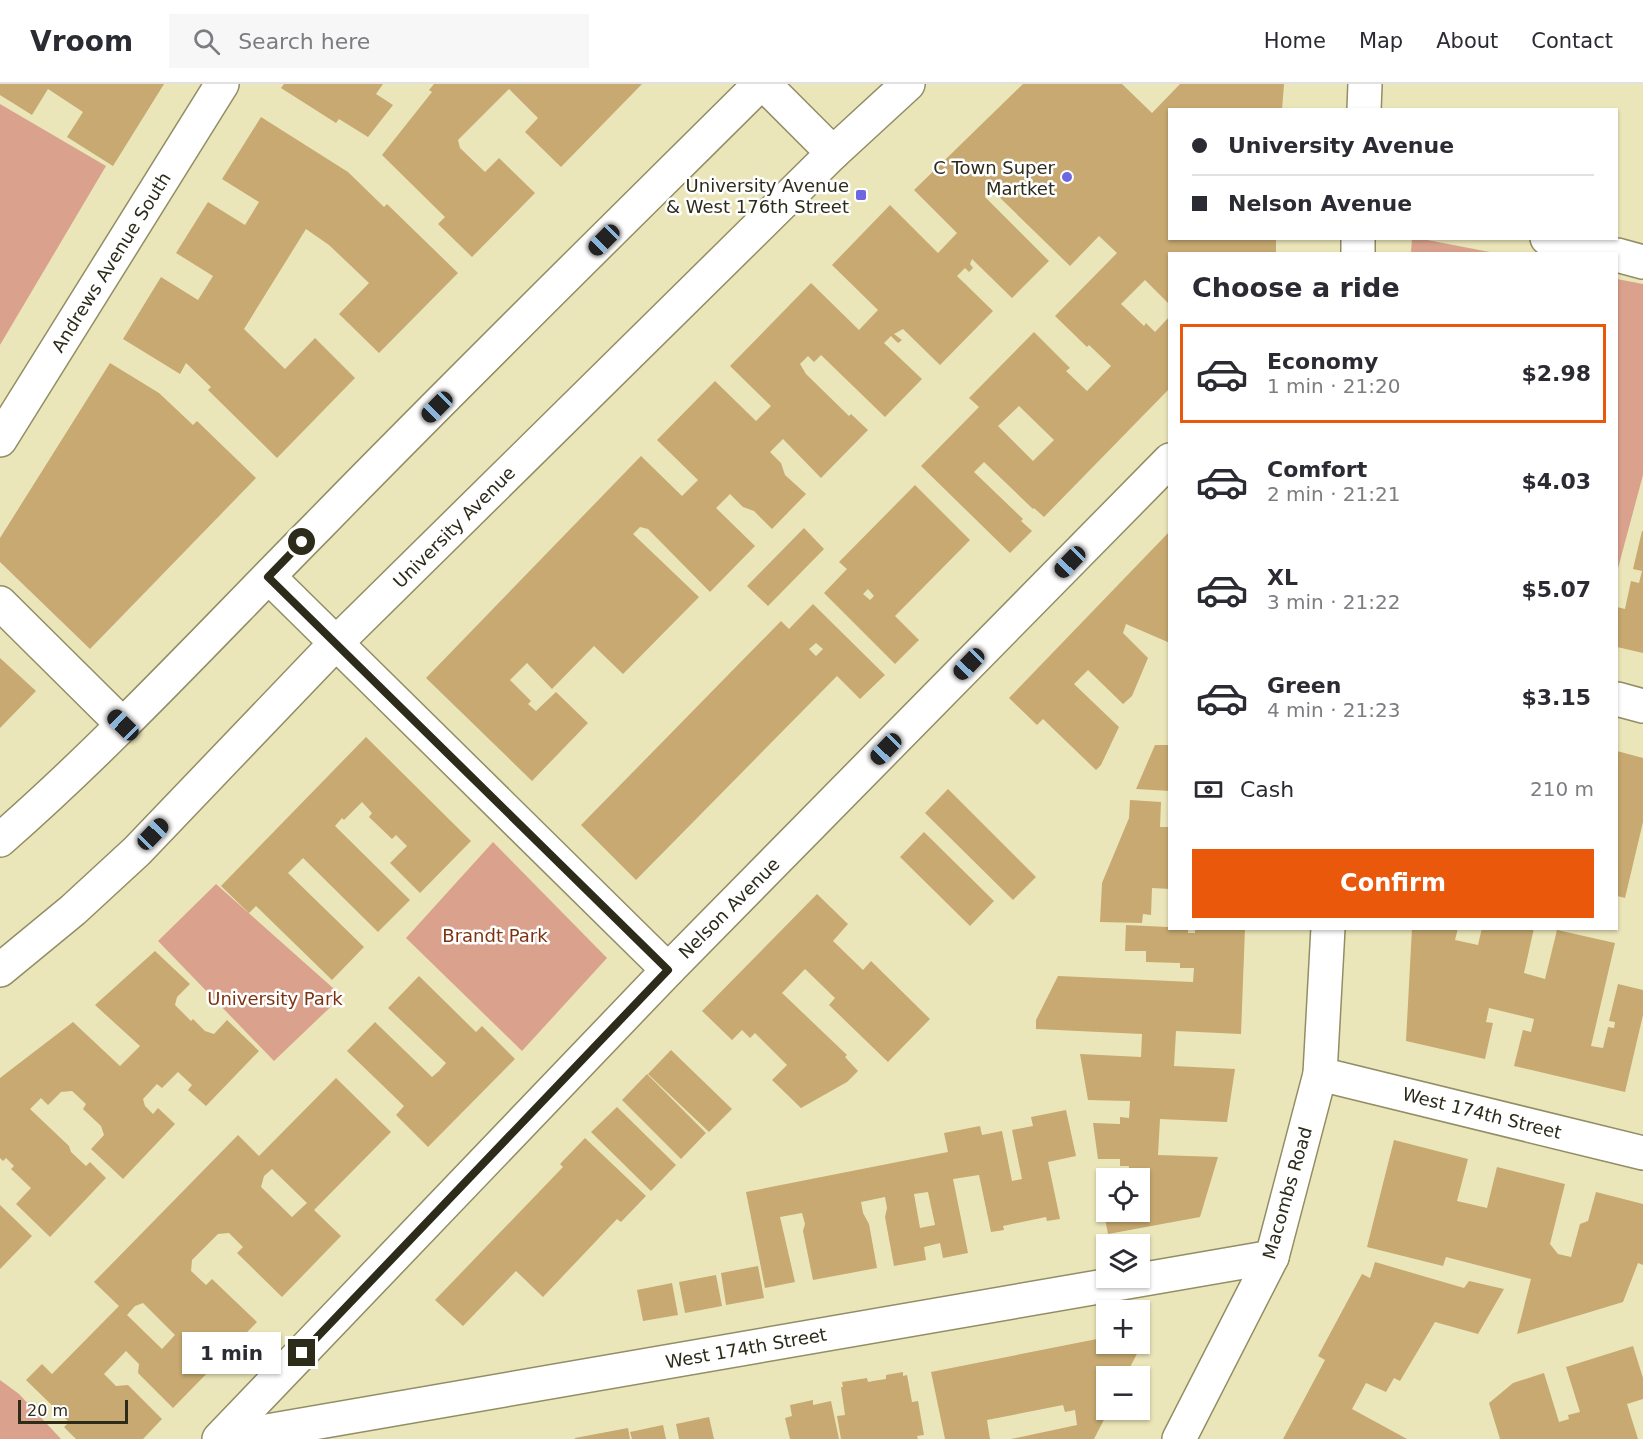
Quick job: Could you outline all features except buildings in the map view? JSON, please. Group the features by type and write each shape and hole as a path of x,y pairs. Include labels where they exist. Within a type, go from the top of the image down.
{"street":[{"name":"Andrews Avenue South","path":"0,440 222,84"},
{"path":"0,840 60,788 760,84"},
{"path":"764,84 833,153"},
{"name":"University Avenue","path":"0,970 73,910 137,851 335,644 833,153 908,84"},
{"path":"1364,108 1365,84"},
{"path":"1555,240 1602,252"},
{"path":"1618,255 1643,261"},
{"name":"Nelson Avenue","path":"220,1439 668,970 1168,462"},
{"path":"268,577 668,970"},
{"path":"0,603 123,725"},
{"path":"1618,699 1643,706"},
{"name":"Macombs Road","path":"1179,1439 1272,1257 1320,1074 1328,930"},
{"name":"West 174th Street","path":"1320,1074 1643,1153"},
{"name":"West 174th Street","path":"220,1439 1272,1257"}],"green space":[{"path":"0,104 106,166 0,345"},
{"path":"1412,240 1427,240 1490,252 1411,252"},
{"path":"1618,279 1643,284 1643,475 1618,568"},
{"name":"Brandt Park","path":"493,842 607,958 522,1051 406,938"},
{"name":"University Park","path":"216,884 342,996 274,1061 158,941"},
{"path":"0,1380 19,1394 61,1439 0,1439"}],"place":[{"name":"C Town Super Martket","path":"1067,177"},
{"name":"University Avenue & West 176th Street","path":"861,195"}],"route":[{"path":"302,542 268,577 668,970 302,1353"}]}
